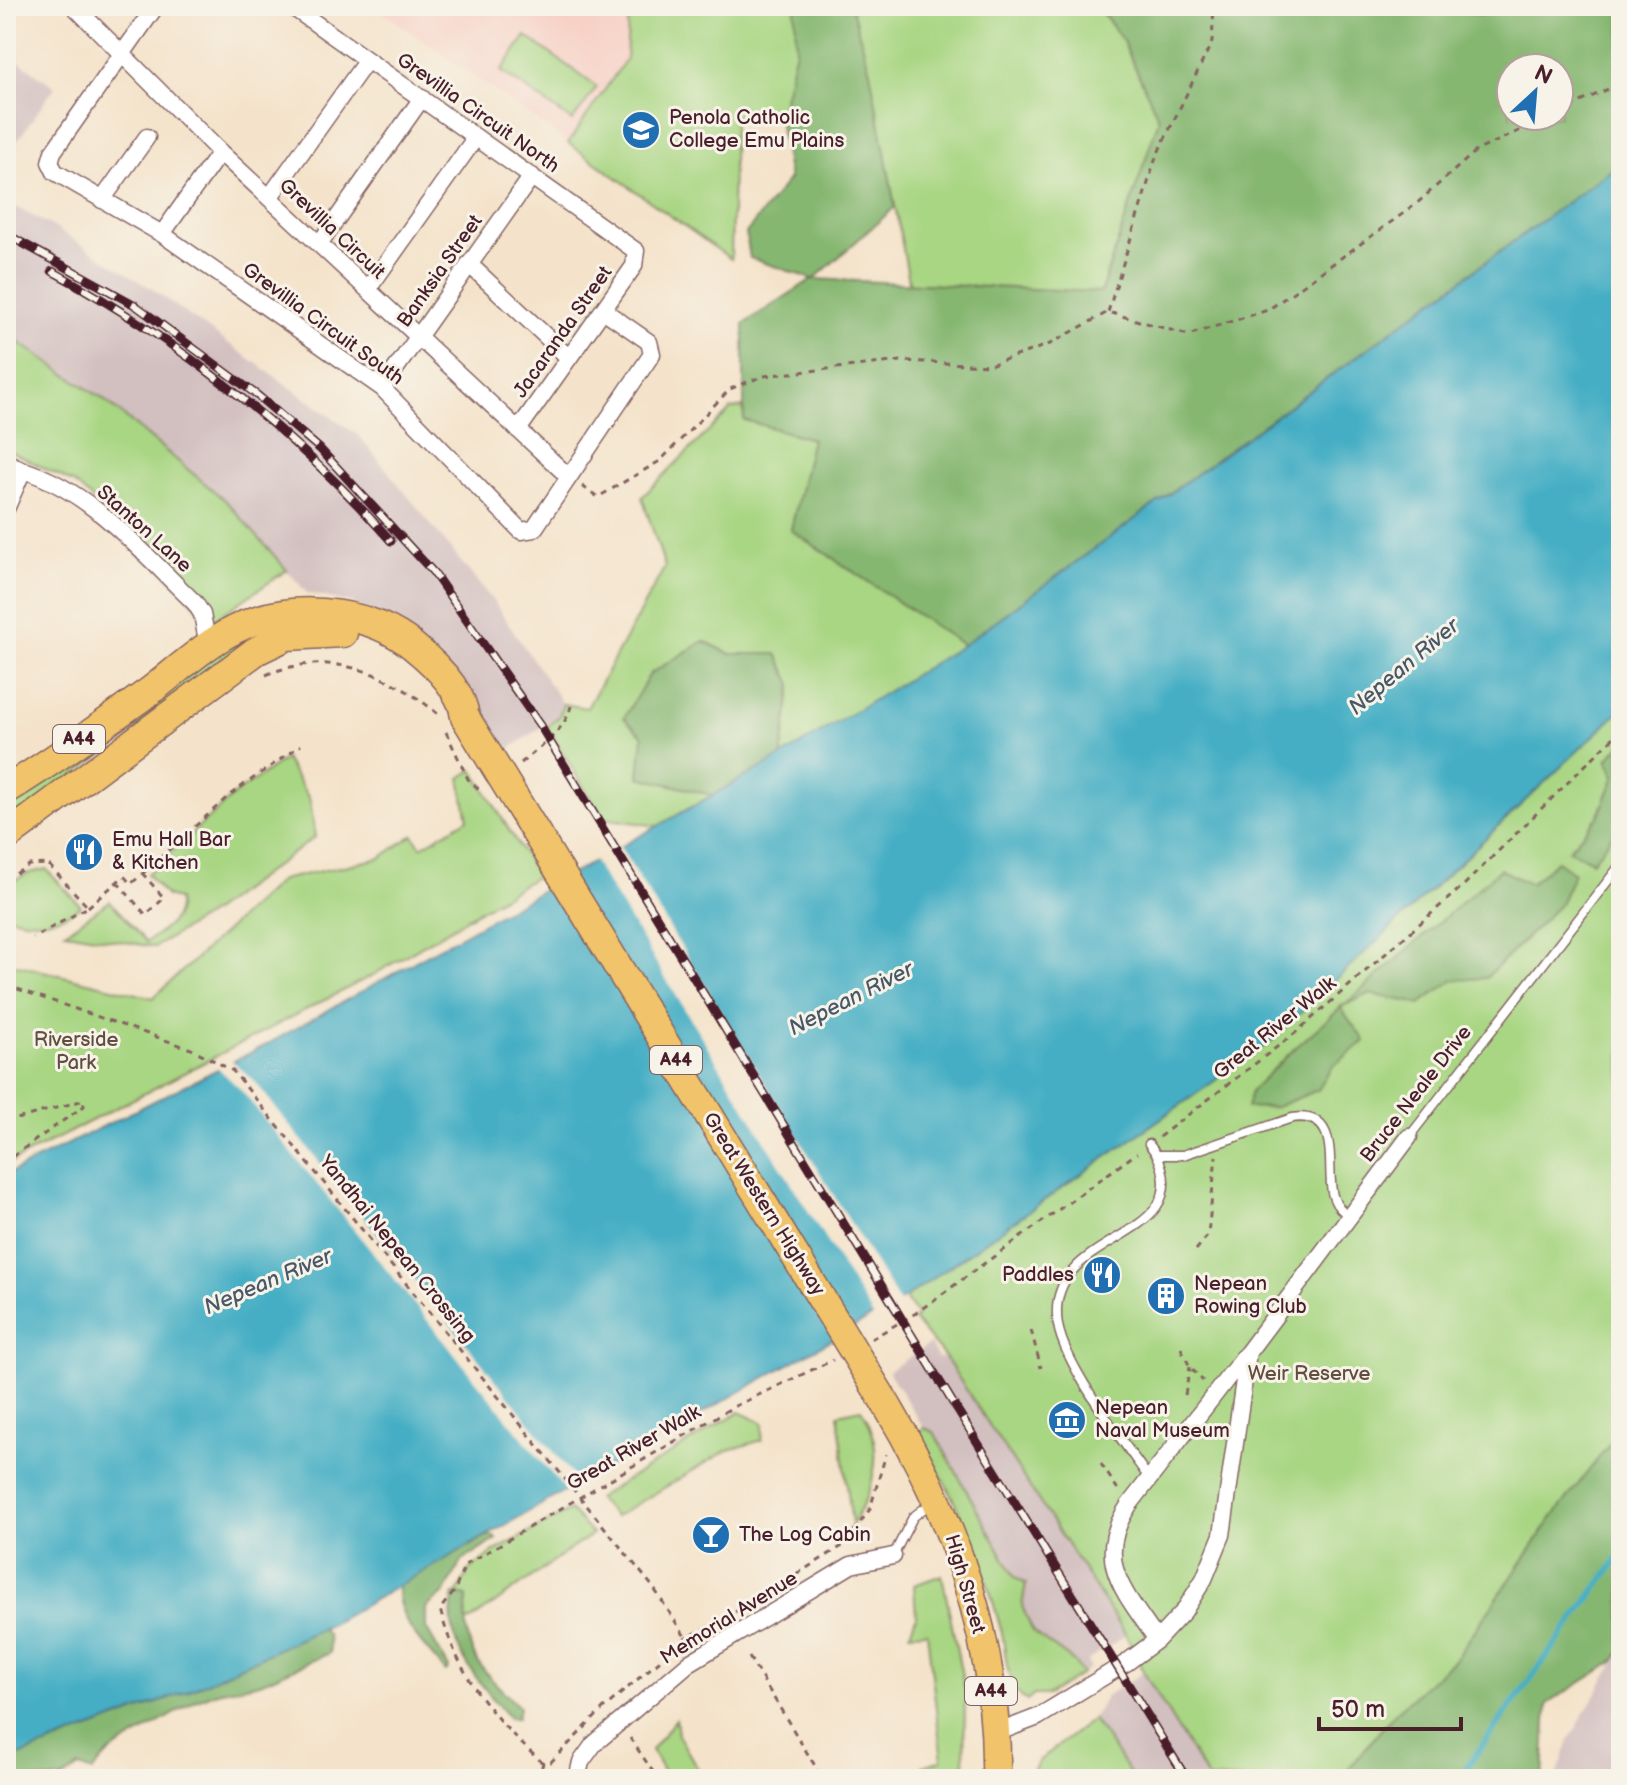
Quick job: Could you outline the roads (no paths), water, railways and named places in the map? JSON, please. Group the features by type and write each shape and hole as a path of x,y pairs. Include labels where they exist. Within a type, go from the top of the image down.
{"highway":[{"name":"Great Western Highway","path":"6,790 208,646 257,619 298,613 347,616 392,632 420,652 464,703 453,717"},
{"name":"Great Western Highway","path":"6,837 256,651 287,636 337,632 369,638 393,647 426,673 886,1404"},
{"name":"High Street","path":"886,1404 938,1500 974,1604 996,1733 996,1779"}],"street":[{"name":"Grevillia Circuit","path":"74,6 220,152 569,477"},
{"path":"122,56 156,6"},
{"name":"Grevillia Circuit North","path":"291,6 630,245 638,257"},
{"name":"Grevillia Circuit South","path":"122,56 53,152 52,167 60,177 162,234 382,388 521,531 534,529 569,477"},
{"path":"269,198 367,60"},
{"path":"319,244 422,98"},
{"path":"102,200 147,137"},
{"path":"368,289 476,137"},
{"path":"162,234 220,152"},
{"name":"Banksia Street","path":"382,388 532,176"},
{"name":"Jacaranda Street","path":"518,430 638,257"},
{"path":"469,264 569,358"},
{"path":"569,477 652,354 649,342 603,310"},
{"name":"Stanton Lane","path":"6,462 66,487 142,553 195,603 202,614 208,646"},
{"path":"6,509 23,470"},
{"name":"Bruce Neale Drive","path":"1157,1640 1112,1565 1113,1538 1129,1505 1409,1137"},
{"name":"Bruce Neale Drive","path":"996,1733 1038,1717 1157,1640 1195,1595 1222,1535 1248,1352"},
{"name":"Memorial Avenue","path":"577,1779 581,1762 594,1744 689,1663 851,1565 893,1556"}],"lane":[{"name":"Bruce Neale Drive","path":"1409,1137 1621,864"},
{"path":"1157,1155 1183,1155 1220,1145 1292,1118 1313,1120 1331,1147 1333,1197 1348,1215"},
{"path":"1149,1144 1157,1155 1166,1187 1157,1210 1074,1265 1057,1310 1065,1346 1149,1478"},
{"path":"893,1556 913,1517 938,1500"}],"water":[{"name":"Nepean River","path":"1621,163 1621,710 1270,1042 905,1298 331,1624 188,1691 6,1761 6,1175 264,1046 781,757 963,645"}],"waterway":[{"path":"1458,1779 1621,1554"}],"railway":[{"path":"6,234 135,305 257,395 320,449 433,572 541,727 953,1403 1187,1779"},
{"path":"52,271 145,327 234,391 316,463 391,541"}],"place":[{"name":"Penola Catholic College Emu Plains","path":"641,130"},
{"name":"Emu Hall Bar & Kitchen","path":"84,852"},
{"name":"Paddles","path":"1102,1275"},
{"name":"Nepean Rowing Club","path":"1166,1296"},
{"name":"Nepean Naval Museum","path":"1067,1420"},
{"name":"The Log Cabin","path":"711,1535"}],"park label":[{"name":"Riverside Park","path":"76,1052"},
{"name":"Weir Reserve","path":"1309,1374"}]}
